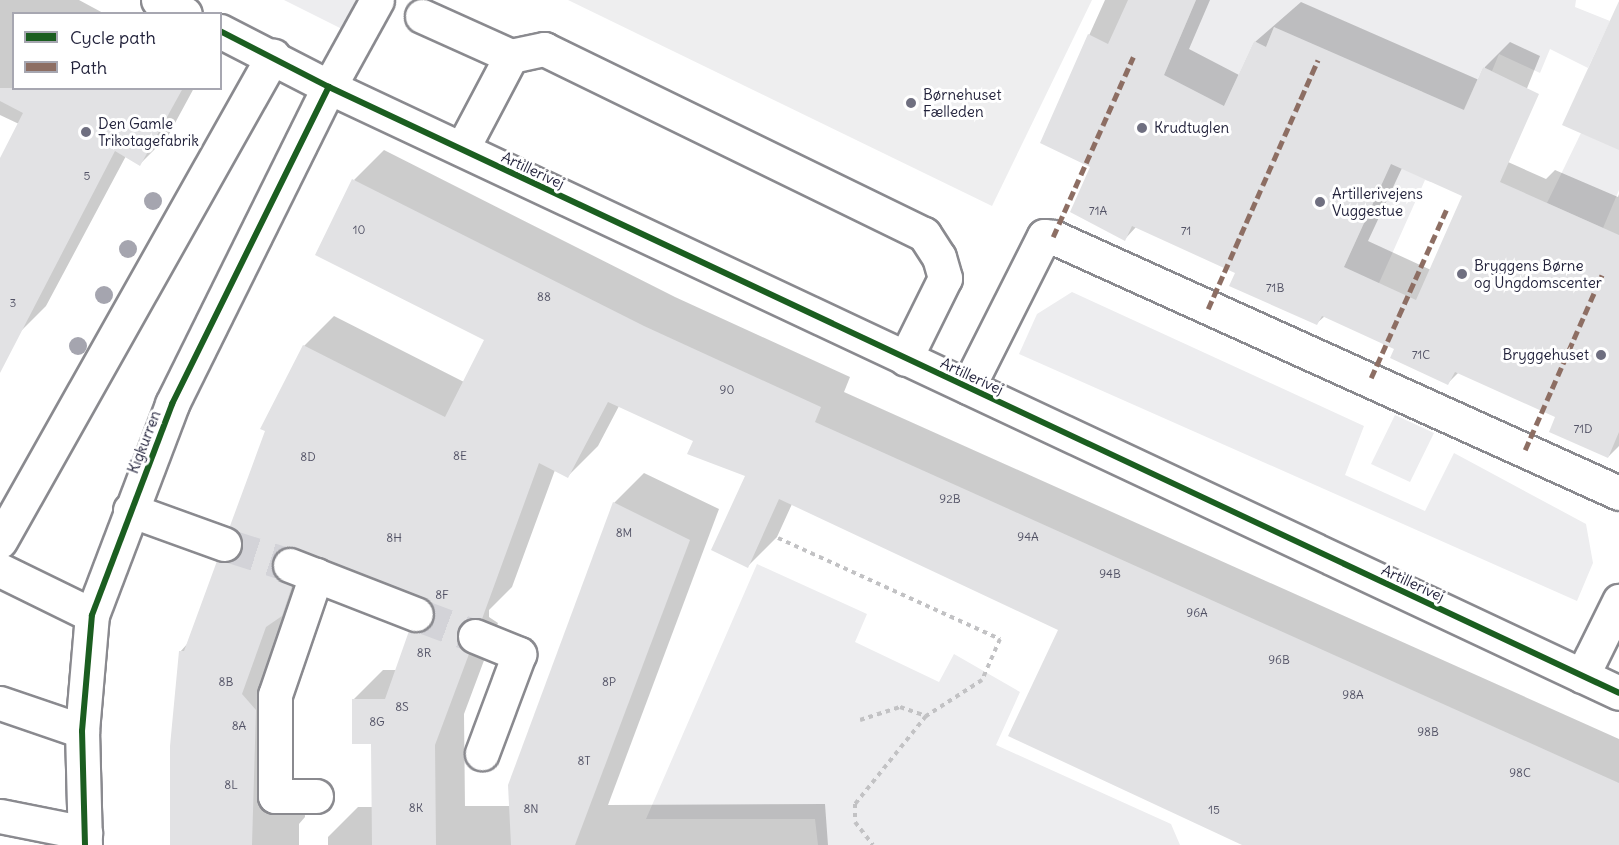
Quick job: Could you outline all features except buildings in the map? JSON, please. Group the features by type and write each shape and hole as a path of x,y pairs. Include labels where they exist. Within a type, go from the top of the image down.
{"street":[{"path":"158,0 181,12"},
{"name":"Kigkurren","path":"85,839 82,731 92,615 172,404 329,87 377,0"},
{"path":"422,16 511,56 544,49 924,234 939,257 945,278 905,359"},
{"name":"Artillerivej","path":"222,32 273,56 329,87 1619,693"},
{"path":"0,541 273,56"},
{"path":"462,149 511,56"},
{"name":"Artillerivej","path":"968,387 1044,236 1053,237 1619,493"},
{"path":"130,510 224,544"},
{"path":"0,570 92,615"},
{"path":"316,796 275,796 275,695 303,570 416,614"},
{"path":"1582,675 1619,601"},
{"path":"475,636 519,654 482,753"},
{"path":"0,703 82,731"},
{"path":"0,816 85,839"}],"path":[{"path":"778,538 1000,639 982,680 926,716 855,804 855,822 873,845"},
{"path":"860,720 900,707 926,716"}],"shaded area":[{"path":"284,0 360,0 344,30"},
{"name":"Børnehuset Fælleden","path":"568,0 1092,0 992,206"},
{"path":"1196,0 1576,0 1575,7 1610,21 1588,68 1550,49 1540,73 1499,54 1492,71 1483,67 1431,182 1425,180 1379,283 1333,291 1423,92 1400,82 1384,118 1274,27 1266,47 1254,41 1197,165 1164,75"},
{"path":"1619,91 1619,190 1603,228 1547,203 1581,133"},
{"path":"1072,292 1364,426 1345,475 1425,511 1454,453 1586,524 1593,563 1577,601 1019,354 1037,314"},
{"path":"1395,415 1434,433 1410,482 1371,464"},
{"path":"757,564 867,614 855,642 939,682 954,654 1020,692 996,745 1171,824 1180,845 818,845 815,819 646,819"}],"tunnel":[{"path":"224,544 290,565"},
{"path":"416,614 475,636"}],"marked path":[{"path":"1053,237 1133,57"},
{"path":"1208,309 1318,60"},
{"path":"1371,378 1448,206"},
{"path":"1525,450 1602,275"}],"cycle path":[{"path":"222,32 329,87 1619,693"},
{"path":"85,845 82,731 92,615 172,404 329,87"}],"place":[{"name":"Børnehuset Fælleden","path":"911,103"},
{"name":"Krudtuglen","path":"1142,128"},
{"name":"Den Gamle Trikotagefabrik","path":"86,132"},
{"name":"Artillerivejens Vuggestue","path":"1320,202"},
{"name":"Bryggens Børne og Ungdomscenter","path":"1462,274"},
{"name":"Bryggehuset","path":"1601,355"}]}
